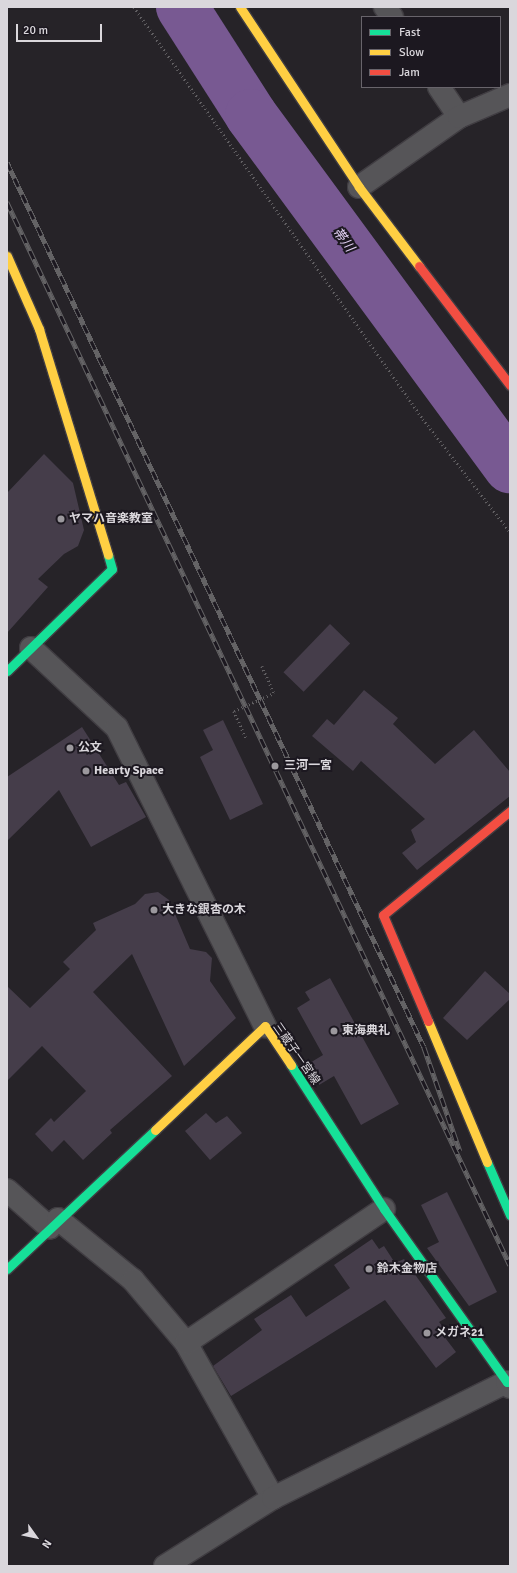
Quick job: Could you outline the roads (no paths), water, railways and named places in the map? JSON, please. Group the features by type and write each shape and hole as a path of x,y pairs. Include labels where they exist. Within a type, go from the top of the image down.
{"street":[{"path":"240,7 359,187 510,385"},
{"path":"385,7 391,16"},
{"path":"440,88 459,117"},
{"path":"359,187 459,117 510,95"},
{"path":"7,256 39,329 112,570 7,671"},
{"path":"31,648 116,728 265,1026"},
{"path":"510,811 383,915 510,1215"},
{"name":"三蔵子一宮線","path":"7,1269 265,1026 384,1209 509,1383"},
{"path":"7,1190 133,1280 186,1343 273,1498"},
{"path":"186,1343 384,1209"},
{"path":"164,1566 273,1498 509,1383"}],"waterway":[{"name":"帯川","path":"182,7 251,115 510,467"}],"railway":[{"path":"7,162 424,1047 460,1151"},
{"path":"7,202 510,1265"}],"place":[{"name":"ヤマハ音楽教室","path":"61,519"},
{"name":"公文","path":"70,748"},
{"name":"三河一宮","path":"275,766"},
{"name":"Hearty Space","path":"86,771"},
{"name":"大きな銀杏の木","path":"154,910"},
{"name":"東海典礼","path":"334,1031"},
{"name":"鈴木金物店","path":"369,1269"},
{"name":"メガネ21","path":"427,1333"}]}
